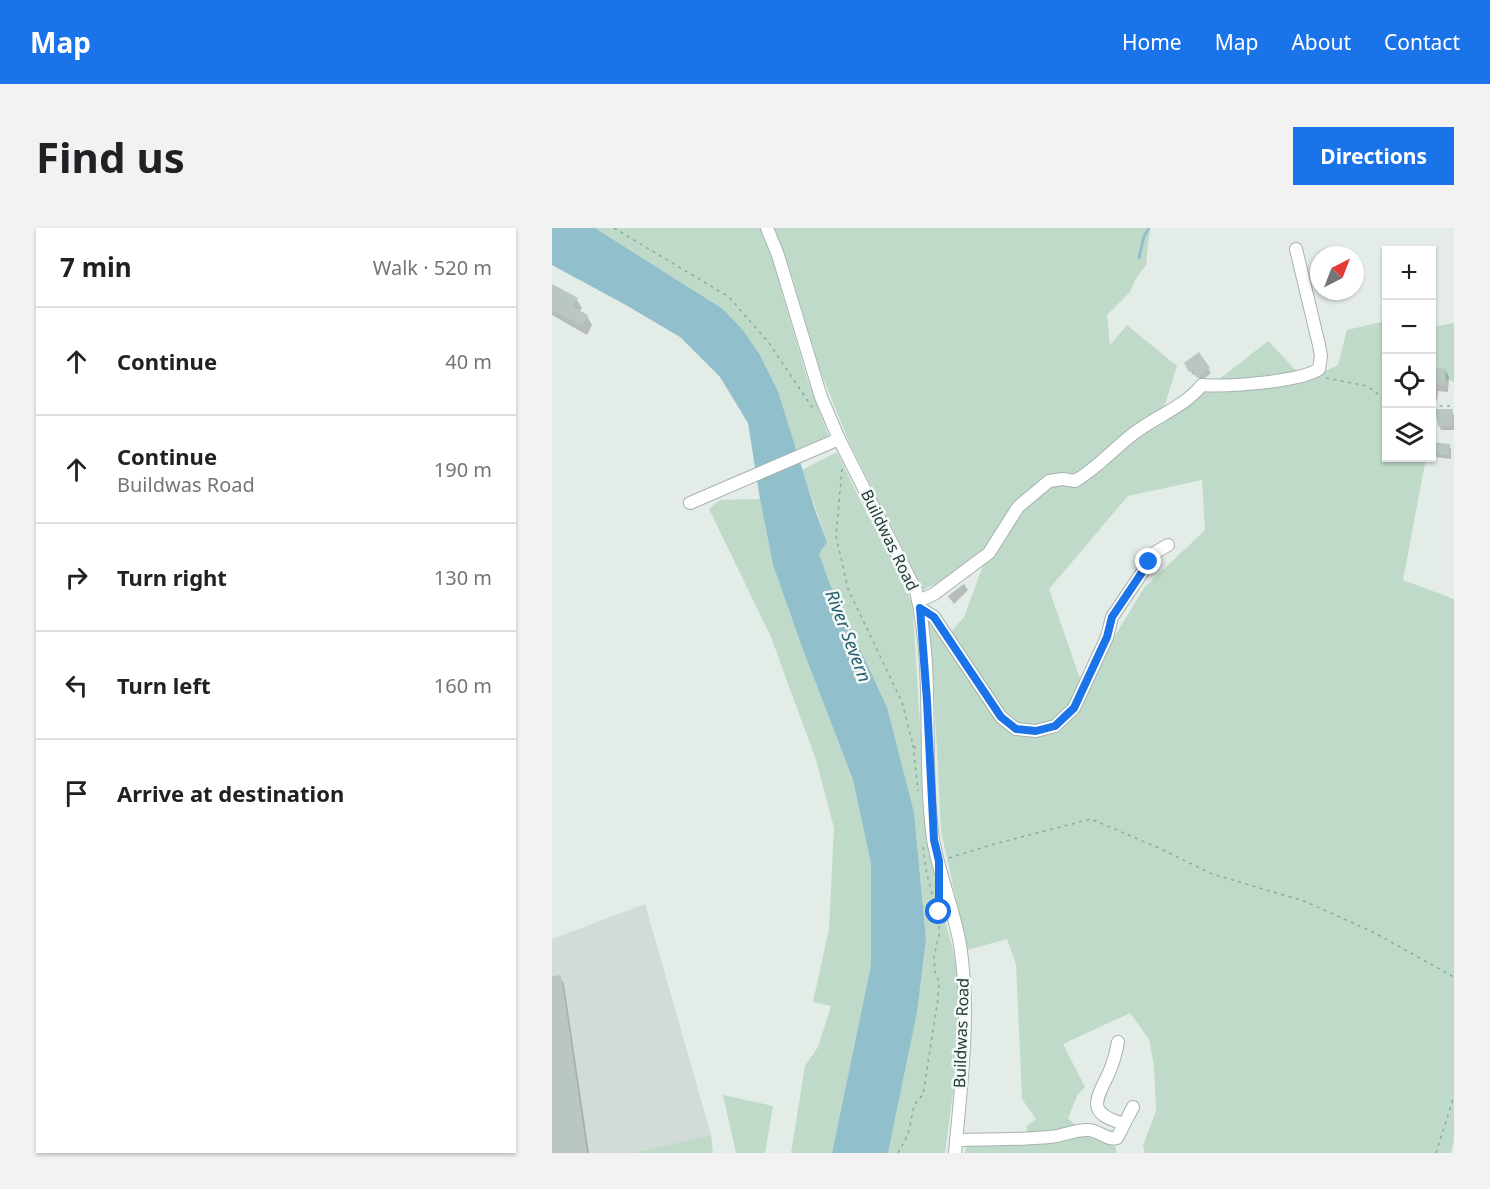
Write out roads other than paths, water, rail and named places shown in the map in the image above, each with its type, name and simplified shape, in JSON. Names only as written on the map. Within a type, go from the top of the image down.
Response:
[{"type":"street","name":"Buildwas Road","points":[[767,228],[778,255],[821,397],[839,439],[916,591],[920,604],[934,840],[960,942],[965,983],[964,1035],[955,1153]]},
{"type":"street","points":[[1168,545],[1156,552],[1112,617],[1107,637],[1074,708],[1055,726],[1036,731],[1016,729],[1001,717],[934,617],[920,604],[989,553],[1018,507],[1048,481],[1063,479],[1075,481],[1085,475],[1106,460],[1135,432],[1192,397],[1202,385],[1222,387],[1290,379],[1313,373],[1319,369],[1321,356],[1319,345],[1296,249]]},
{"type":"street","points":[[690,503],[839,439]]},
{"type":"street","points":[[1118,1042],[1112,1065],[1100,1088],[1096,1102],[1104,1116],[1124,1124]]},
{"type":"street","points":[[956,1140],[1051,1137],[1085,1130],[1094,1130],[1114,1139],[1117,1138],[1133,1107]]},
{"type":"water","name":"River Severn","points":[[552,228],[595,228],[723,309],[743,330],[760,355],[778,391],[827,542],[819,554],[830,584],[887,707],[914,812],[926,939],[917,1013],[888,1153],[832,1153],[871,965],[871,864],[853,780],[773,565],[748,423],[720,377],[680,337],[552,265]]},
{"type":"waterway","points":[[1139,258],[1144,236],[1149,228]]}]
